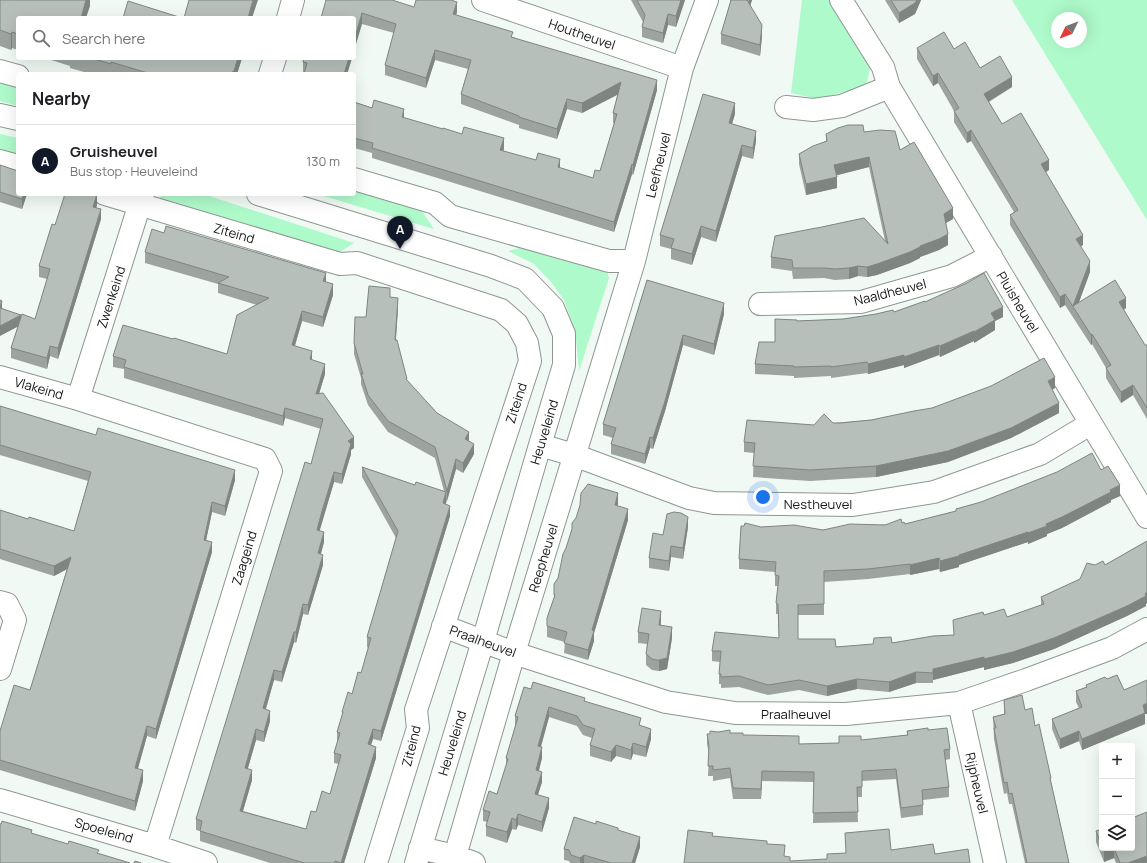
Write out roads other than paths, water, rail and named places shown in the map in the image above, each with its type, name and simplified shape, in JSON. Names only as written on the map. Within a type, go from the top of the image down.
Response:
[{"type":"street","points":[[289,16],[293,0]]},
{"type":"street","name":"Houtheuvel","points":[[483,0],[682,68]]},
{"type":"street","name":"Leefheuvel","points":[[634,261],[682,68],[707,0]]},
{"type":"street","name":"Pluisheuvel","points":[[841,0],[883,68],[889,87],[1147,517]]},
{"type":"street","points":[[271,72],[274,60]]},
{"type":"street","points":[[0,70],[16,75]]},
{"type":"street","points":[[786,107],[813,110],[842,106],[889,87]]},
{"type":"street","points":[[0,115],[16,119]]},
{"type":"street","points":[[0,160],[16,165]]},
{"type":"street","points":[[356,180],[435,203],[450,216],[609,261],[634,261]]},
{"type":"street","name":"Ziteind","points":[[117,196],[142,200],[340,264],[357,263],[501,310],[517,324],[527,343],[530,361],[416,710],[418,728],[376,863]]},
{"type":"street","name":"Heuveleind","points":[[265,196],[484,263],[525,279],[553,308],[564,334],[564,365],[418,856]]},
{"type":"street","name":"Zwenkeind","points":[[78,399],[142,200]]},
{"type":"street","name":"Naaldheuvel","points":[[760,304],[861,302],[952,276],[991,256]]},
{"type":"street","name":"Reepheuvel","points":[[460,861],[514,653],[634,261]]},
{"type":"street","name":"Vlakeind","points":[[0,377],[78,399]]},
{"type":"street","name":"Zaageind","points":[[78,399],[266,459],[271,471],[155,846]]},
{"type":"street","name":"Nestheuvel","points":[[540,445],[574,455],[689,498],[714,503],[852,506],[934,492],[1040,454],[1090,424]]},
{"type":"street","points":[[0,602],[7,604],[15,620],[0,669]]},
{"type":"street","name":"Praalheuvel","points":[[443,626],[514,653],[666,702],[735,713],[846,714],[959,703],[1112,648],[1147,629]]},
{"type":"street","name":"Rijpheuvel","points":[[959,703],[995,863]]},
{"type":"street","name":"Spoeleind","points":[[0,800],[155,846],[206,863]]},
{"type":"street","points":[[418,856],[460,861]]},
{"type":"place","name":"Gruisheuvel","points":[[400,249]]}]
